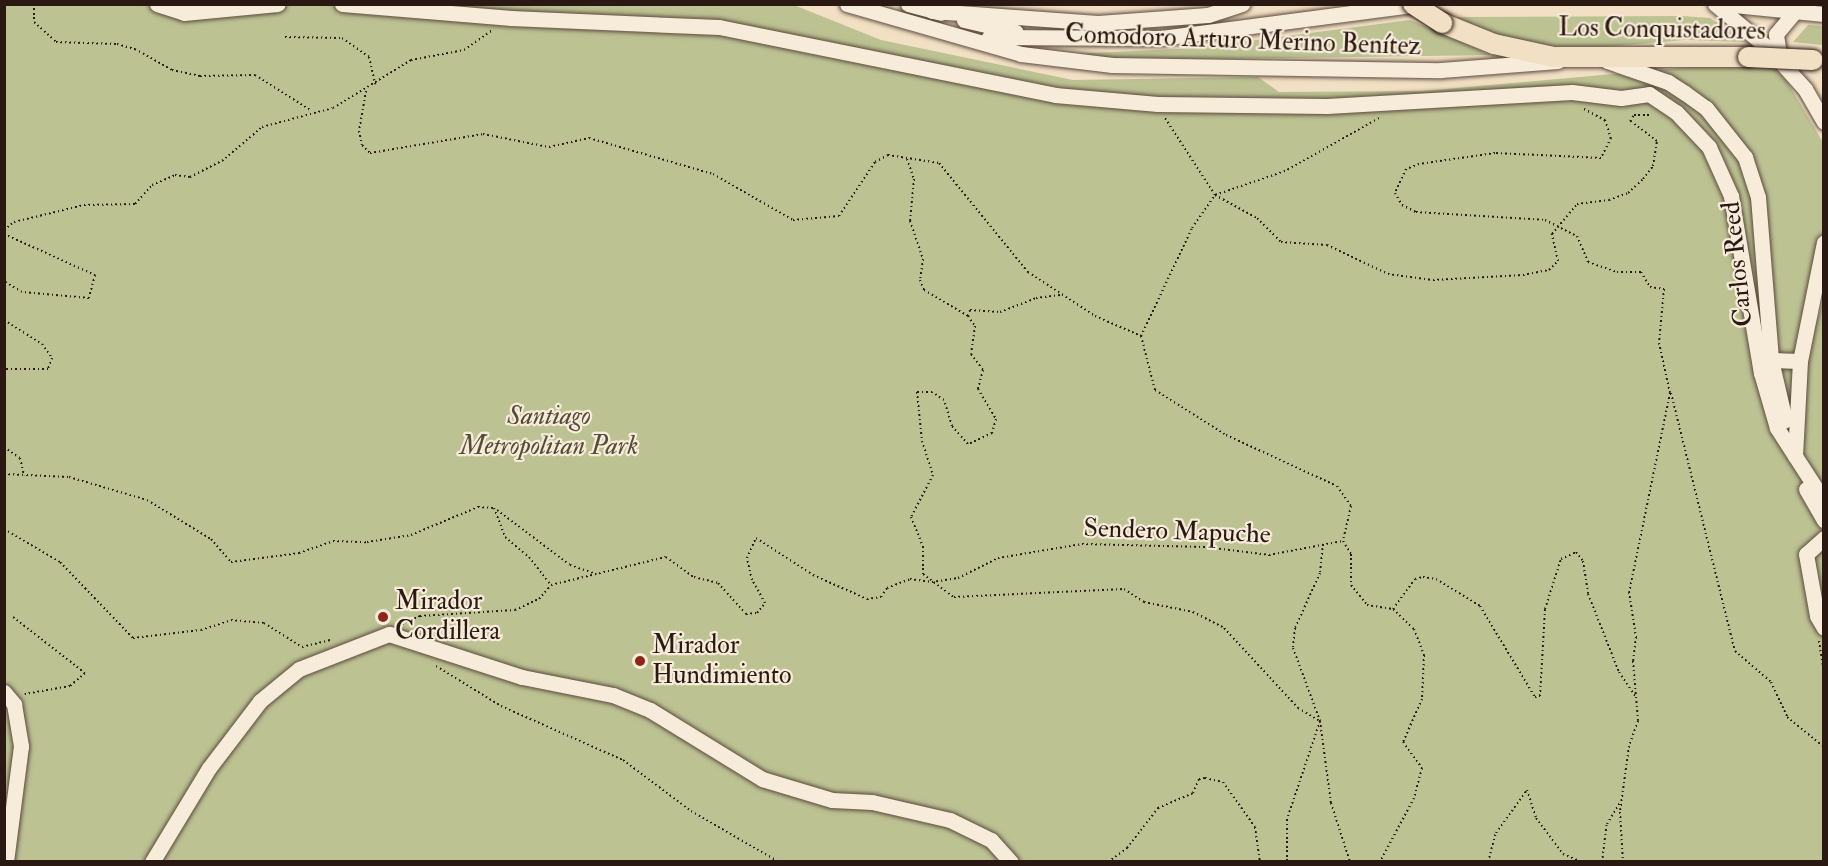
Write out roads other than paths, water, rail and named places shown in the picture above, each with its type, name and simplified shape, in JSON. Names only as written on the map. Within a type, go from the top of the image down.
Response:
[{"type":"main road","name":"Los Conquistadores","points":[[1413,4],[1442,23],[1494,44],[1573,59],[1748,57],[1818,60]]},
{"type":"street","points":[[157,4],[184,13],[278,4]]},
{"type":"street","points":[[342,4],[511,18],[719,27],[1055,95],[1158,104],[1406,103],[1572,92],[1621,98],[1648,94],[1676,112],[1709,147],[1731,196],[1761,373],[1777,428],[1824,501]]},
{"type":"street","name":"Comodoro Arturo Merino Benítez","points":[[847,4],[1021,54],[1112,65],[1441,70],[1573,59]]},
{"type":"street","points":[[901,4],[911,23]]},
{"type":"street","points":[[908,4],[1045,39]]},
{"type":"street","points":[[947,33],[1045,39],[1173,36],[1418,4]]},
{"type":"street","points":[[1715,4],[1742,23],[1781,63],[1805,89],[1824,122]]},
{"type":"street","points":[[1724,4],[1824,15]]},
{"type":"street","points":[[932,11],[1098,23],[1208,15],[1241,5]]},
{"type":"street","points":[[1781,63],[1776,34],[1795,11]]},
{"type":"street","name":"Carlos Reed","points":[[1607,60],[1668,82],[1685,93],[1706,108],[1745,157],[1758,197],[1771,360],[1801,480],[1824,520]]},
{"type":"street","points":[[1805,89],[1824,102]]},
{"type":"street","points":[[1796,456],[1800,362],[1824,242]]},
{"type":"street","name":"Carlos Reed","points":[[1771,360],[1800,362]]},
{"type":"street","points":[[1820,622],[1806,554],[1824,538]]},
{"type":"street","points":[[152,861],[208,768],[260,701],[298,669],[389,634],[522,677],[613,695],[650,710],[738,766],[784,789],[832,800],[872,802],[950,820],[991,840],[1011,861]]},
{"type":"street","points":[[6,861],[21,746],[14,704],[7,695]]},
{"type":"place","name":"Mirador Cordillera","points":[[383,617]]},
{"type":"place","name":"Mirador Hundimiento","points":[[640,661]]},
{"type":"park label","name":"Santiago Metropolitan Park","points":[[549,432]]}]
